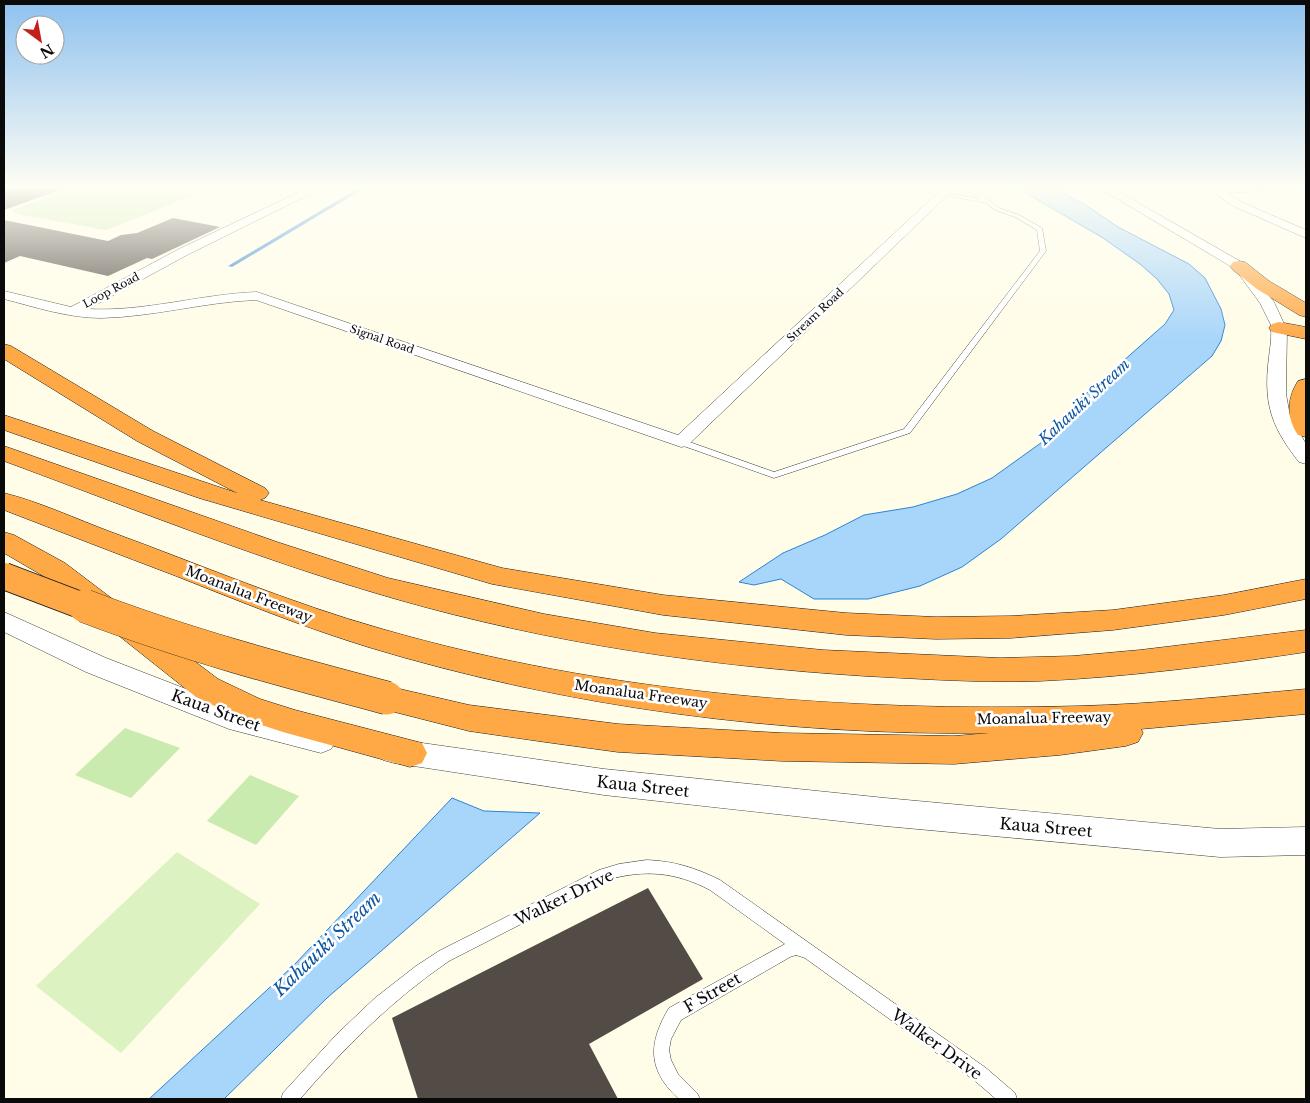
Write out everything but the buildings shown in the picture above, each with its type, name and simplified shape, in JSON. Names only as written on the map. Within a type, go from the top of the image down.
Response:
[{"type":"highway","points":[[1239,266],[1270,290],[1306,312]]},
{"type":"highway","points":[[1280,334],[1306,333]]},
{"type":"highway","points":[[1280,334],[1306,346]]},
{"type":"highway","points":[[4,350],[145,436],[232,482],[339,532]]},
{"type":"highway","points":[[1306,386],[1302,394],[1300,418],[1306,430]]},
{"type":"highway","points":[[4,422],[208,493],[339,532],[502,577],[592,594],[742,614],[846,624],[936,628],[1011,627],[1104,620],[1224,606],[1306,589]]},
{"type":"highway","points":[[4,453],[355,578],[435,600],[524,621],[706,651],[823,662],[928,668],[1038,669],[1147,662],[1306,640]]},
{"type":"highway","name":"Moanalua Freeway","points":[[4,501],[319,620],[406,647],[561,682],[745,708],[844,716],[930,719],[1069,719],[1174,714],[1306,704]]},
{"type":"highway","points":[[4,541],[55,570],[207,688],[249,708],[295,723],[410,753]]},
{"type":"highway","points":[[4,576],[154,632],[248,661],[387,698],[468,718],[618,738],[782,748],[954,750],[1060,741],[1219,721],[1306,704]]},
{"type":"street","name":"Loop Road","points":[[4,295],[74,311],[213,237]]},
{"type":"street","name":"Stream Road","points":[[681,442],[897,237]]},
{"type":"street","points":[[1190,237],[1239,266],[1267,302],[1280,334],[1277,367],[1277,406],[1288,436],[1306,458]]},
{"type":"street","name":"Signal Road","points":[[74,311],[112,313],[232,296],[257,296],[681,442]]},
{"type":"street","name":"Kaua Street","points":[[4,621],[96,665],[239,722],[318,741],[604,782],[895,813],[1220,843],[1306,841]]},
{"type":"lane","points":[[681,442],[774,475],[907,431],[1044,251],[1042,237]]},
{"type":"lane","name":"Walker Drive","points":[[289,1099],[360,1021],[382,1000],[444,956],[604,875],[622,869],[659,866],[679,869],[698,875],[980,1074],[1009,1099]]},
{"type":"lane","name":"F Street","points":[[691,1099],[672,1082],[665,1069],[662,1055],[662,1042],[666,1026],[675,1014],[787,950],[796,948],[811,954]]},
{"type":"green space","points":[[125,728],[180,748],[131,798],[75,775]]},
{"type":"green space","points":[[250,775],[299,796],[256,845],[207,821]]},
{"type":"green space","points":[[177,852],[260,904],[121,1053],[36,986]]},
{"type":"water","name":"Kahauiki Stream","points":[[1138,237],[1189,264],[1205,278],[1221,309],[1225,325],[1221,341],[1212,356],[1001,539],[962,567],[920,586],[868,599],[814,599],[781,579],[754,585],[739,582],[783,553],[825,535],[864,515],[913,507],[957,494],[992,478],[1045,440],[1079,400],[1165,324],[1174,310],[1169,294],[1157,279],[1140,264],[1103,238]]},
{"type":"water","name":"Kahauiki Stream","points":[[452,798],[484,811],[540,813],[327,998],[224,1099],[149,1099],[294,965]]},
{"type":"waterway","points":[[230,266],[278,237]]}]
